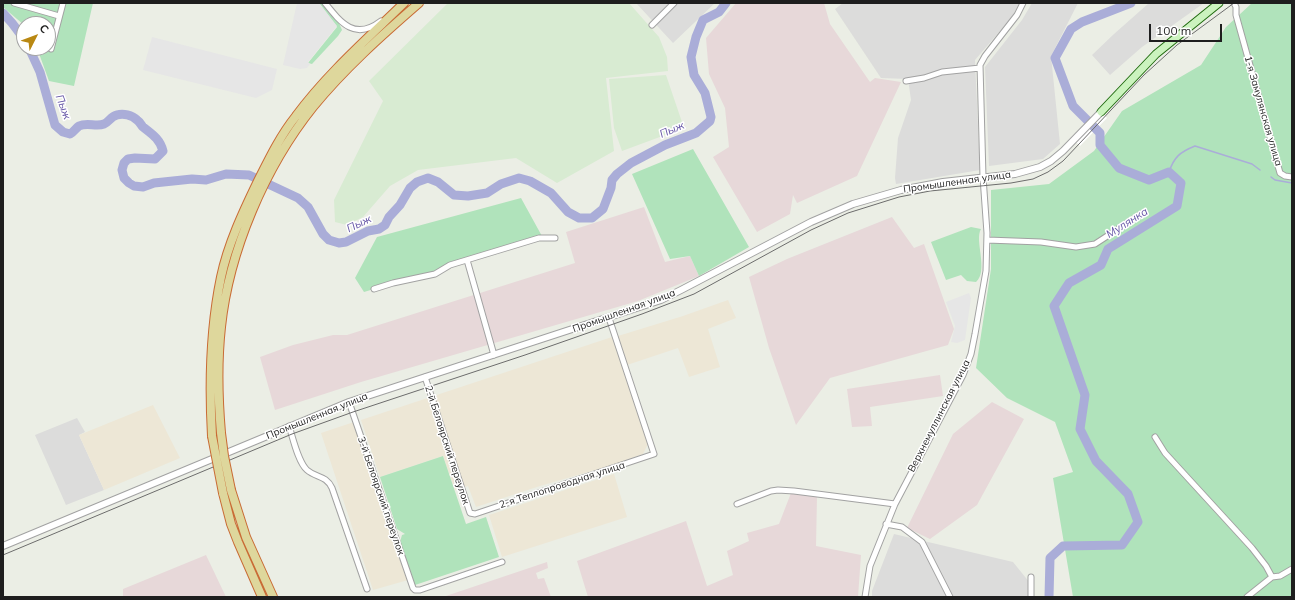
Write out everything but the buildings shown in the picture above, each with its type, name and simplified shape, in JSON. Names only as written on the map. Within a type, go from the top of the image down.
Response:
[{"type":"highway","points":[[273,597],[227,491],[212,436],[210,364],[213,324],[221,276],[240,218],[256,194],[291,122],[312,96],[348,57],[404,3]]},
{"type":"highway","points":[[271,164],[327,91],[354,63],[418,3]]},
{"type":"highway","points":[[256,194],[237,253],[225,300],[221,328],[218,397],[231,524],[262,597]]},
{"type":"main road","name":"Промышленная улица","points":[[1102,112],[1156,54],[1219,3]]},
{"type":"street","points":[[16,3],[59,16]]},
{"type":"street","points":[[56,27],[63,3]]},
{"type":"street","points":[[325,3],[337,18],[346,26],[354,30],[360,30],[375,25],[404,3]]},
{"type":"street","points":[[652,25],[674,3]]},
{"type":"street","name":"Верхнемуллинская улица","points":[[865,597],[870,566],[894,504],[962,375],[971,354],[986,271],[987,240],[983,177],[980,68],[985,56],[1017,15],[1023,3]]},
{"type":"street","name":"1-я Замулянская улица","points":[[1234,3],[1236,7],[1236,15],[1280,173],[1284,176],[1292,177]]},
{"type":"street","points":[[906,81],[924,78],[942,72],[980,68]]},
{"type":"street","name":"Промышленная улица","points":[[3,546],[349,402],[661,300],[811,222],[853,204],[901,190],[943,182],[1015,174],[1040,167],[1064,151],[1102,112]]},
{"type":"street","points":[[987,240],[1041,242],[1076,246],[1095,244],[1141,214]]},
{"type":"street","points":[[374,289],[393,283],[435,274],[450,265],[539,238],[555,238]]},
{"type":"street","points":[[467,260],[494,355]]},
{"type":"street","name":"2-я Теплопроводная улица","points":[[470,513],[475,514],[654,454],[609,318]]},
{"type":"street","name":"2-й Белоярский переулок","points":[[425,377],[470,513]]},
{"type":"street","name":"3-й Белоярский переулок","points":[[349,402],[412,586],[415,590],[420,590],[502,562]]},
{"type":"street","points":[[289,426],[303,465],[310,472],[327,480],[332,488],[367,588]]},
{"type":"street","points":[[1155,436],[1170,459],[1252,548],[1266,566],[1272,577]]},
{"type":"street","points":[[737,504],[771,491],[794,490],[894,504]]},
{"type":"street","points":[[886,524],[902,528],[922,542],[950,597]]},
{"type":"street","points":[[1247,597],[1272,577],[1280,576],[1292,569]]},
{"type":"street","points":[[1031,577],[1031,597]]},
{"type":"shaded area","points":[[297,3],[319,3],[337,26],[308,62],[310,64],[307,68],[300,69],[283,65]]},
{"type":"shaded area","points":[[636,3],[715,3],[673,43]]},
{"type":"shaded area","points":[[736,3],[824,3],[830,24],[870,82],[875,78],[901,82],[857,176],[797,203],[793,195],[790,214],[757,232],[713,157],[729,147],[725,108],[709,74],[706,38]]},
{"type":"shaded area","points":[[843,3],[1019,3],[1012,17],[975,60],[980,170],[896,184],[895,178],[898,138],[911,100],[908,79],[881,78],[835,9]]},
{"type":"shaded area","points":[[1032,3],[1078,3],[1051,56],[1060,144],[1043,159],[989,166],[985,67],[1022,20]]},
{"type":"shaded area","points":[[1149,3],[1204,3],[1142,47],[1110,75],[1092,55]]},
{"type":"shaded area","points":[[152,37],[277,69],[272,90],[256,98],[143,70]]},
{"type":"shaded area","points":[[644,207],[665,262],[690,256],[699,276],[638,301],[361,382],[275,410],[260,357],[293,345],[333,335],[347,335],[575,263],[566,232]]},
{"type":"shaded area","points":[[892,217],[914,248],[924,244],[954,329],[948,345],[830,378],[796,425],[769,348],[749,277],[787,259]]},
{"type":"shaded area","points":[[969,293],[971,298],[965,340],[957,343],[951,342],[955,326],[946,302]]},
{"type":"shaded area","points":[[728,300],[736,318],[708,329],[720,367],[689,377],[678,348],[627,365],[618,336],[683,316]]},
{"type":"shaded area","points":[[612,337],[648,444],[643,454],[476,507],[468,486],[455,490],[443,456],[380,477],[361,420]]},
{"type":"shaded area","points":[[940,375],[943,396],[870,407],[872,426],[852,427],[847,389]]},
{"type":"shaded area","points":[[992,402],[1024,419],[977,505],[930,539],[907,528],[953,434]]},
{"type":"shaded area","points":[[153,405],[180,458],[104,490],[79,435]]},
{"type":"shaded area","points":[[77,418],[85,432],[79,435],[104,490],[66,505],[35,435]]},
{"type":"shaded area","points":[[354,422],[408,580],[373,590],[321,433]]},
{"type":"shaded area","points":[[614,474],[627,517],[502,557],[489,515]]},
{"type":"shaded area","points":[[791,493],[817,497],[816,546],[861,555],[858,597],[588,597],[577,561],[686,521],[707,586],[733,575],[727,551],[749,541],[747,533],[779,524]]},
{"type":"shaded area","points":[[894,534],[1013,562],[1030,583],[1029,597],[872,597],[872,591]]},
{"type":"shaded area","points":[[206,555],[226,597],[123,597],[123,589]]},
{"type":"shaded area","points":[[547,562],[548,568],[536,573],[538,579],[544,578],[551,597],[443,597]]},
{"type":"green space","points":[[3,3],[93,3],[74,86],[49,81],[40,56],[56,56],[56,16],[16,16],[16,18],[3,7]]},
{"type":"green space","points":[[319,3],[322,3],[339,23],[342,30],[312,64],[308,63],[337,27]]},
{"type":"green space","points":[[448,3],[629,3],[659,37],[667,57],[668,71],[606,78],[614,151],[557,183],[516,158],[418,170],[390,186],[363,217],[347,225],[335,222],[334,200],[383,101],[369,81]]},
{"type":"green space","points":[[1252,3],[1292,3],[1292,597],[1073,597],[1053,478],[1073,472],[1055,422],[1007,398],[976,368],[991,269],[991,190],[1049,184],[1094,151],[1122,111],[1201,65],[1226,27]]},
{"type":"green space","points":[[666,75],[684,128],[622,151],[614,128],[609,79]]},
{"type":"green space","points":[[693,149],[749,247],[699,276],[690,256],[670,259],[632,174]]},
{"type":"green space","points":[[521,198],[543,238],[364,292],[355,278],[377,237]]},
{"type":"green space","points":[[971,227],[981,229],[979,234],[981,263],[980,277],[976,282],[967,281],[961,275],[946,280],[931,242]]},
{"type":"green space","points":[[443,456],[466,524],[486,517],[499,557],[415,585],[400,542],[402,535],[405,534],[397,529],[380,477]]},
{"type":"pier","points":[[1099,110],[1107,118],[1080,146],[1072,138]]},
{"type":"waterway","name":"Пыж","points":[[33,56],[40,72],[55,125],[63,132],[70,134],[79,126],[88,124],[101,125],[119,114],[125,114],[135,118],[158,140],[163,151],[155,159],[135,158],[128,159],[124,163],[122,170],[124,178],[129,183],[134,186],[143,187],[154,183],[192,179],[206,180],[226,174],[249,175],[298,198],[308,207],[323,234],[329,240],[339,243],[346,242],[368,231],[379,229],[385,225],[389,217],[400,205],[410,188],[417,182],[428,178],[438,182],[454,195],[468,196],[487,193],[501,184],[519,178],[530,181],[551,193],[568,212],[579,218],[592,218],[603,209],[611,188],[612,180],[617,174],[631,163],[665,145],[696,133],[710,121],[711,117],[705,93],[694,75],[691,57],[696,37],[703,20],[719,12],[726,3]]},
{"type":"waterway","name":"Мулянка","points":[[1049,597],[1050,558],[1063,546],[1122,545],[1138,522],[1128,494],[1096,461],[1080,429],[1085,395],[1054,306],[1069,283],[1101,265],[1108,249],[1177,206],[1181,183],[1169,172],[1149,180],[1119,168],[1100,145],[1100,133],[1073,106],[1055,58],[1071,29],[1082,22],[1131,3]]},
{"type":"waterway","name":"Пыж","points":[[3,13],[16,28]]},
{"type":"waterway","points":[[1169,172],[1175,159],[1185,150],[1195,146],[1252,164],[1260,170]]},
{"type":"waterway","points":[[1271,177],[1275,180],[1292,183]]},
{"type":"tram line","points":[[3,555],[292,434],[353,412],[525,355],[694,294],[811,230],[848,213],[899,197],[930,191],[1011,183],[1033,179],[1048,172],[1063,161],[1144,75],[1177,45],[1234,3]]}]
